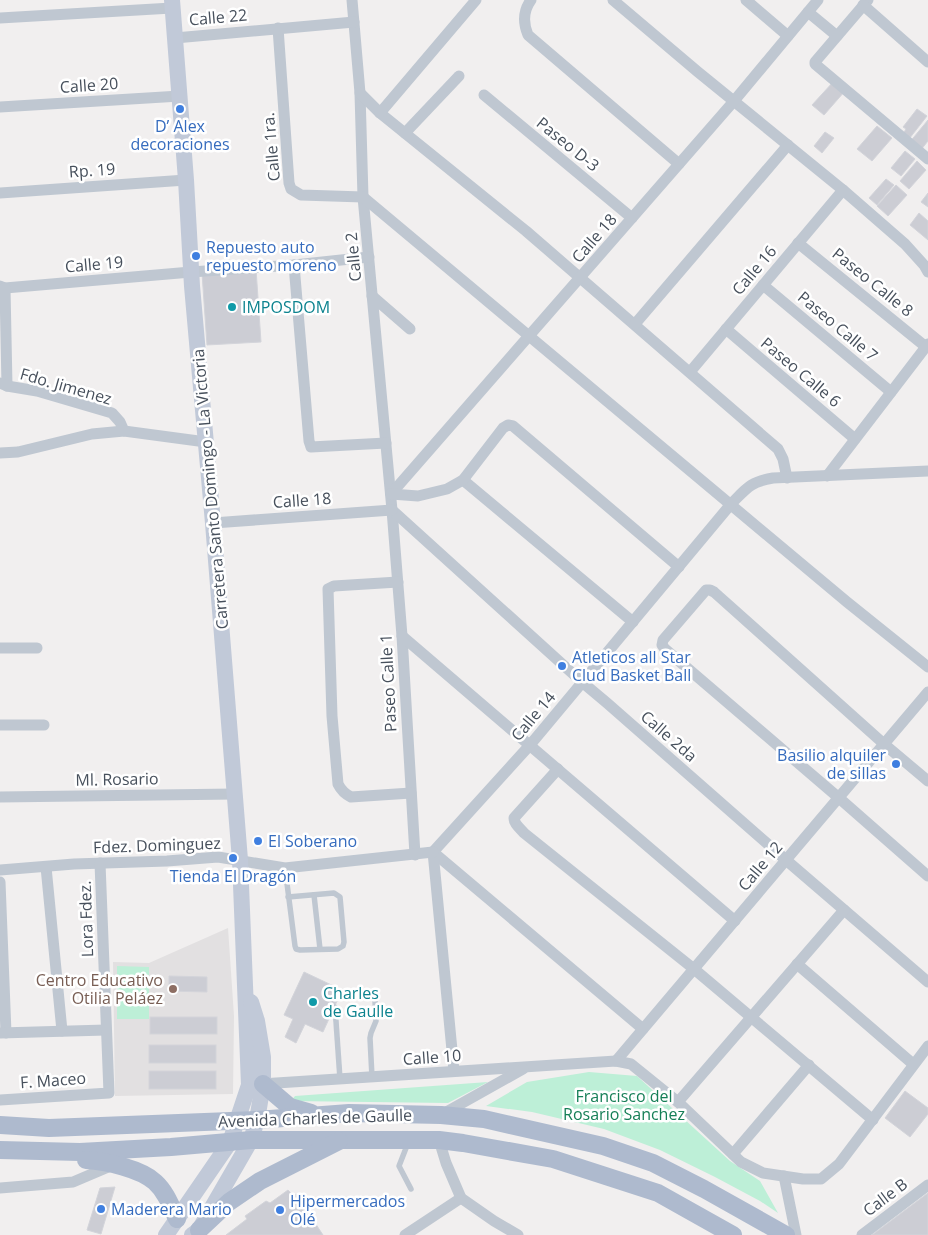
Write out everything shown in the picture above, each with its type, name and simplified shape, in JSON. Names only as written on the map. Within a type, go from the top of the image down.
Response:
[{"type":"main road","name":"Carretera Santo Domingo - La Victoria","points":[[166,1235],[230,1142],[237,1120],[256,1084],[263,1057],[257,1021],[244,978],[240,860],[191,272],[176,38],[172,4]]},
{"type":"main road","name":"Carretera Santo Domingo - La Victoria","points":[[195,1232],[252,1140],[257,1120],[256,1084]]},
{"type":"main road","points":[[256,1084],[290,1107],[318,1116]]},
{"type":"main road","name":"Avenida Charles de Gaulle","points":[[0,1125],[49,1128],[257,1120],[349,1113],[441,1114],[484,1119],[603,1146],[652,1163],[704,1189],[786,1235]]},
{"type":"main road","points":[[195,1232],[229,1202],[260,1181],[342,1139]]},
{"type":"main road","name":"Avenida Charles de Gaulle","points":[[2,1150],[80,1152],[252,1140],[439,1140],[553,1159],[570,1164],[658,1193],[733,1235]]},
{"type":"main road","points":[[2,1150],[13,1155],[100,1161],[139,1173],[154,1181],[163,1191],[177,1219]]},
{"type":"street","name":"Calle 2","points":[[352,0],[360,93],[363,196],[392,510]]},
{"type":"street","points":[[380,113],[476,0]]},
{"type":"street","points":[[531,0],[528,2],[524,13],[528,35],[679,164]]},
{"type":"street","points":[[613,0],[843,190],[905,244],[928,272]]},
{"type":"street","points":[[746,0],[788,36]]},
{"type":"street","name":"Calle 18","points":[[391,494],[734,101],[818,0]]},
{"type":"street","points":[[928,62],[866,2],[815,61],[815,64],[928,159]]},
{"type":"street","name":"Calle 22","points":[[0,18],[172,4]]},
{"type":"street","points":[[808,12],[837,36]]},
{"type":"street","name":"Calle 22","points":[[176,38],[354,22]]},
{"type":"street","name":"Calle 1ra.","points":[[278,28],[289,183],[291,189],[301,195],[363,196]]},
{"type":"street","points":[[405,133],[459,76]]},
{"type":"street","points":[[360,93],[380,113],[526,231],[778,449],[783,459],[787,478],[928,471]]},
{"type":"street","name":"Paseo D-3","points":[[484,95],[632,218]]},
{"type":"street","name":"Calle 20","points":[[0,108],[180,96]]},
{"type":"street","points":[[635,324],[788,145]]},
{"type":"street","name":"Rp. 19","points":[[0,193],[186,180]]},
{"type":"street","name":"Calle 16","points":[[690,372],[843,190]]},
{"type":"street","points":[[363,196],[928,667]]},
{"type":"street","name":"Paseo Calle 8","points":[[798,243],[927,346]]},
{"type":"street","name":"Calle 19","points":[[2,287],[294,265],[369,257]]},
{"type":"street","points":[[294,265],[311,447],[386,443]]},
{"type":"street","name":"Paseo Calle 7","points":[[763,285],[892,392]]},
{"type":"street","points":[[2,287],[4,385]]},
{"type":"street","points":[[372,296],[410,329]]},
{"type":"street","name":"Paseo Calle 6","points":[[726,329],[855,439]]},
{"type":"street","points":[[827,476],[927,346]]},
{"type":"street","name":"Fdo. Jimenez","points":[[4,385],[37,391],[112,413],[120,422],[124,431]]},
{"type":"street","points":[[391,494],[418,496],[447,490],[463,480],[504,428],[508,425],[513,426],[679,567]]},
{"type":"street","points":[[0,453],[18,452],[92,434],[124,431],[206,442]]},
{"type":"street","name":"Calle 14","points":[[434,852],[530,745],[731,504],[751,484],[762,480],[787,478]]},
{"type":"street","points":[[463,480],[633,622]]},
{"type":"street","name":"Calle 18","points":[[213,523],[392,510]]},
{"type":"street","name":"Paseo Calle 1","points":[[392,510],[402,636],[415,855]]},
{"type":"street","name":"Calle 2da","points":[[392,510],[582,682],[928,982]]},
{"type":"street","points":[[398,582],[334,586],[328,589],[332,716],[338,784],[346,795],[351,797],[411,793]]},
{"type":"street","points":[[928,781],[714,592],[706,590],[663,640],[662,645],[665,649],[928,876]]},
{"type":"street","points":[[402,636],[735,921]]},
{"type":"street","points":[[0,647],[37,648]]},
{"type":"street","name":"Calle 12","points":[[616,1061],[928,692]]},
{"type":"street","points":[[0,725],[44,725]]},
{"type":"street","points":[[558,768],[514,818],[514,821],[524,833],[694,969],[873,1120]]},
{"type":"street","name":"Ml. Rosario","points":[[0,797],[235,794]]},
{"type":"street","points":[[434,852],[643,1029]]},
{"type":"street","points":[[434,852],[454,1072]]},
{"type":"street","name":"Fdez. Dominguez","points":[[0,870],[74,864],[167,861],[218,857],[285,868],[434,852]]},
{"type":"street","name":"Lora Fdez.","points":[[100,863],[109,1092]]},
{"type":"street","points":[[46,867],[62,1031]]},
{"type":"street","points":[[0,882],[3,1033],[106,1030]]},
{"type":"street","points":[[678,1102],[844,910]]},
{"type":"street","points":[[797,964],[913,1064]]},
{"type":"street","points":[[616,1061],[631,1064],[678,1102],[741,1162],[763,1173],[804,1179],[821,1179],[839,1164],[928,1046]]},
{"type":"street","name":"Calle 10","points":[[256,1084],[616,1061]]},
{"type":"street","points":[[441,1114],[527,1066]]},
{"type":"street","points":[[733,1154],[809,1066]]},
{"type":"street","name":"F. Maceo","points":[[0,1100],[109,1092]]},
{"type":"street","points":[[439,1140],[446,1163],[461,1198],[518,1235]]},
{"type":"street","points":[[0,1188],[74,1182],[114,1164]]},
{"type":"street","points":[[784,1176],[796,1235]]},
{"type":"street","name":"Calle B","points":[[862,1235],[928,1185]]},
{"type":"street","points":[[406,1235],[461,1198]]},
{"type":"lane","points":[[285,868],[288,897],[296,949],[338,949],[343,946],[340,897],[334,893],[288,897]]},
{"type":"lane","points":[[314,894],[320,949]]},
{"type":"lane","points":[[372,1077],[370,1038],[376,1021],[375,1001]]},
{"type":"lane","points":[[335,1007],[340,1079]]},
{"type":"lane","points":[[410,1140],[399,1166],[411,1189]]},
{"type":"shaded area","name":"Centro Educativo Otilia Peláez","points":[[228,928],[234,1016],[233,1094],[115,1096],[113,962],[149,963]]},
{"type":"green space","points":[[117,966],[149,967],[149,1019],[117,1019]]},
{"type":"green space","name":"Francisco del Rosario Sanchez","points":[[589,1072],[637,1076],[730,1161],[760,1181],[778,1213],[760,1201],[660,1150],[604,1129],[532,1112],[486,1106],[527,1082]]},
{"type":"green space","points":[[488,1082],[448,1103],[291,1101],[295,1096]]},
{"type":"building","points":[[834,81],[845,91],[824,115],[812,105]]},
{"type":"building","points":[[917,109],[927,116],[909,139],[903,134],[906,129],[903,127]]},
{"type":"building","points":[[928,120],[928,141],[920,151],[909,143]]},
{"type":"building","points":[[877,126],[892,138],[872,161],[857,149]]},
{"type":"building","points":[[825,132],[834,138],[822,153],[814,146]]},
{"type":"building","points":[[905,151],[915,159],[901,176],[891,168]]},
{"type":"building","points":[[917,161],[926,170],[909,189],[900,181]]},
{"type":"building","points":[[886,179],[894,185],[877,205],[869,198]]},
{"type":"building","points":[[896,185],[907,195],[888,216],[877,206]]},
{"type":"building","points":[[928,193],[928,207],[921,202]]},
{"type":"building","points":[[919,213],[928,221],[928,240],[910,225]]},
{"type":"building","name":"IMPOSDOM","points":[[256,269],[261,342],[207,345],[202,273]]},
{"type":"building","name":"Charles de Gaulle","points":[[304,972],[342,990],[323,1032],[305,1024],[296,1043],[285,1037],[293,1019],[284,1015]]},
{"type":"building","points":[[169,976],[207,977],[207,992],[169,991]]},
{"type":"building","points":[[150,1017],[217,1017],[217,1034],[150,1034]]},
{"type":"building","points":[[149,1045],[216,1045],[216,1063],[149,1063]]},
{"type":"building","points":[[149,1071],[216,1071],[216,1089],[149,1089]]},
{"type":"building","points":[[905,1091],[928,1108],[928,1114],[910,1137],[885,1118]]},
{"type":"building","name":"Maderera Mario","points":[[115,1187],[101,1234],[87,1230],[100,1188]]},
{"type":"building","name":"Hipermercados Olé","points":[[288,1190],[294,1196],[296,1194],[323,1235],[226,1235],[247,1219],[245,1216],[266,1201],[270,1203]]},
{"type":"building","points":[[928,1193],[928,1235],[872,1235]]},
{"type":"place","name":"D’ Alex decoraciones","points":[[180,109]]},
{"type":"place","name":"Repuesto auto repuesto moreno","points":[[196,256]]},
{"type":"place","name":"IMPOSDOM","points":[[232,307]]},
{"type":"place","name":"Atleticos all Star Clud Basket Ball","points":[[562,666]]},
{"type":"place","name":"Basilio alquiler de sillas","points":[[896,764]]},
{"type":"place","name":"El Soberano","points":[[258,841]]},
{"type":"place","name":"Tienda El Dragón","points":[[233,858]]},
{"type":"place","name":"Centro Educativo Otilia Peláez","points":[[173,989]]},
{"type":"place","name":"Charles de Gaulle","points":[[313,1002]]},
{"type":"place","name":"Maderera Mario","points":[[101,1209]]},
{"type":"place","name":"Hipermercados Olé","points":[[280,1210]]}]
